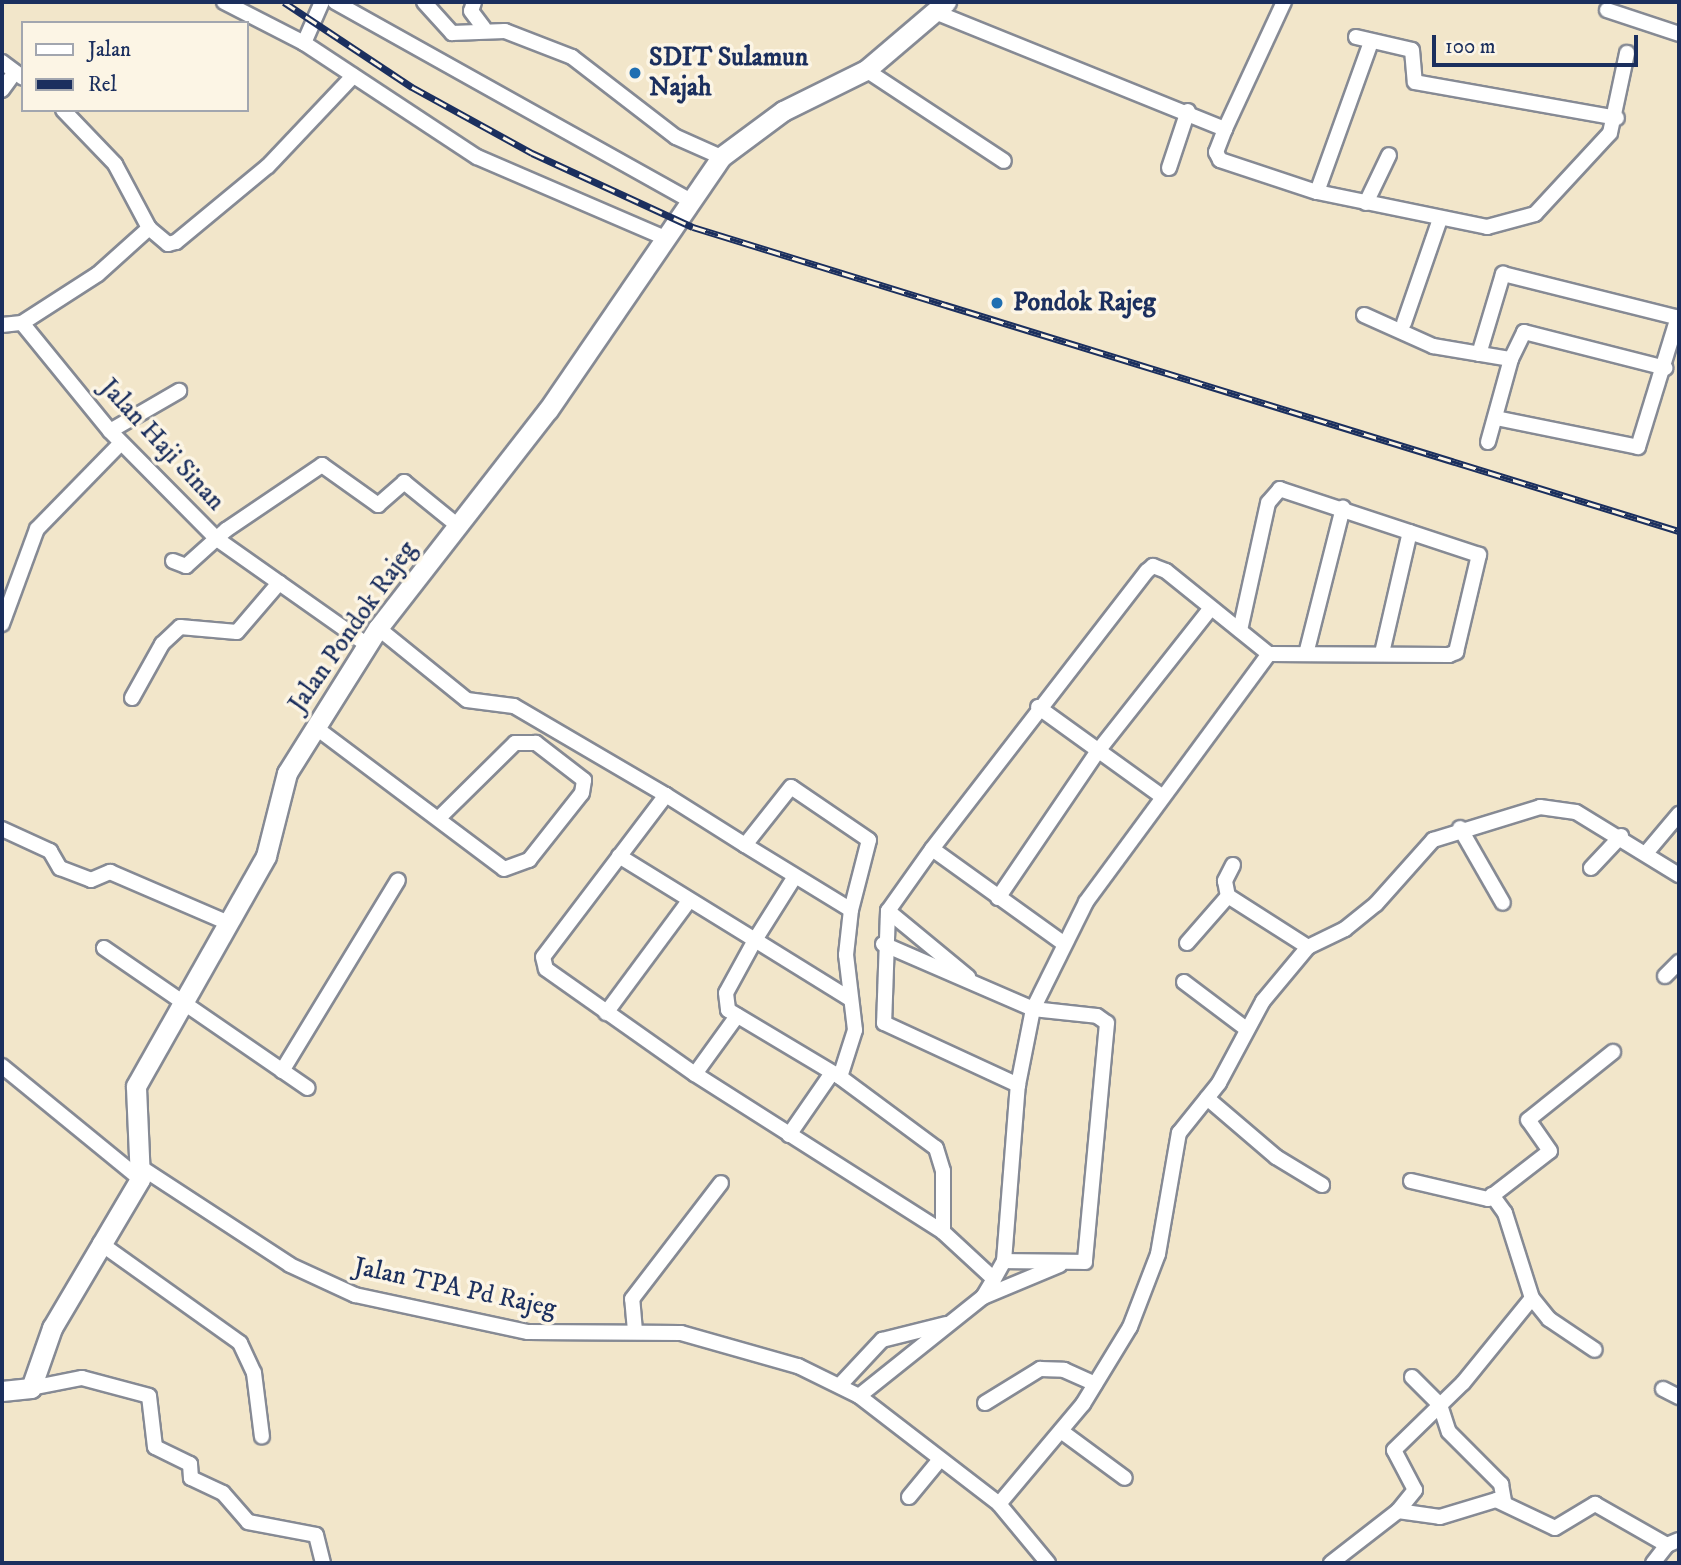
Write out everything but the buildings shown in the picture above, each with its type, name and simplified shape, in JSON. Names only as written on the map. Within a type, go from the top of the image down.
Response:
[{"type":"main road","name":"Jalan Pondok Rajeg","points":[[142,1174],[132,1104],[178,1004],[224,921],[266,856],[287,773],[378,628],[548,410],[688,199],[721,157],[783,111],[866,70],[940,7]]},
{"type":"main road","points":[[2,1391],[31,1388],[52,1328],[142,1174]]},
{"type":"street","points":[[224,2],[304,43],[477,157],[663,237]]},
{"type":"street","points":[[304,43],[322,2]]},
{"type":"street","points":[[335,2],[688,199]]},
{"type":"street","points":[[424,2],[452,33],[484,28],[572,57],[677,137],[721,157]]},
{"type":"street","points":[[474,2],[471,11],[484,28]]},
{"type":"street","points":[[1284,2],[1225,129],[1216,152],[1220,160],[1317,192],[1439,222],[1487,227],[1535,214],[1617,118],[1627,53]]},
{"type":"street","points":[[940,7],[1225,129]]},
{"type":"street","points":[[1606,10],[1679,34]]},
{"type":"street","points":[[1356,37],[1412,50],[1415,82],[1617,118]]},
{"type":"street","points":[[1317,192],[1371,42]]},
{"type":"street","points":[[2,62],[19,75],[2,90]]},
{"type":"street","points":[[866,70],[1004,160]]},
{"type":"street","points":[[66,112],[115,164],[149,228],[168,244],[176,242],[268,166],[353,76]]},
{"type":"street","points":[[1169,168],[1188,111]]},
{"type":"street","points":[[1366,203],[1389,155]]},
{"type":"street","points":[[1404,323],[1439,222]]},
{"type":"street","points":[[2,325],[22,323],[98,274],[149,228]]},
{"type":"street","points":[[1479,354],[1503,274],[1678,317],[1665,368],[1638,447],[1496,418]]},
{"type":"street","points":[[1364,315],[1426,344],[1511,359]]},
{"type":"street","name":"Jalan Haji Sinan","points":[[22,323],[110,431],[217,539],[367,645]]},
{"type":"street","points":[[1488,442],[1511,359],[1524,332],[1665,368]]},
{"type":"street","points":[[110,431],[179,391]]},
{"type":"street","points":[[2,624],[18,565],[37,530],[121,443]]},
{"type":"street","points":[[173,561],[186,566],[217,539],[322,465],[378,505],[404,482],[457,525]]},
{"type":"street","points":[[1018,1085],[888,1028],[883,944],[888,911],[1038,707],[1153,566],[1269,654],[1456,652],[1480,560],[1462,546],[1410,532],[1285,490],[1271,496],[1240,630]]},
{"type":"street","points":[[1306,653],[1343,508]]},
{"type":"street","points":[[1381,653],[1410,532]]},
{"type":"street","points":[[132,698],[162,644],[180,627],[237,632],[279,583]]},
{"type":"street","points":[[998,898],[1098,751],[1211,608]]},
{"type":"street","points":[[378,628],[467,700],[514,706],[666,795],[794,878],[851,910]]},
{"type":"street","points":[[859,1396],[983,1297],[995,1279],[1004,1261],[1018,1085],[1033,1009],[1063,943],[1160,795],[1269,654]]},
{"type":"street","points":[[1038,707],[1160,795]]},
{"type":"street","points":[[316,727],[439,818],[494,864],[513,869],[529,860],[582,793],[584,780],[536,743],[515,743],[439,818]]},
{"type":"street","points":[[745,845],[791,787],[869,840],[851,910],[850,999],[855,1030],[836,1075],[789,1135]]},
{"type":"street","points":[[666,795],[543,957],[546,969],[695,1074],[943,1232],[970,1261],[995,1279]]},
{"type":"street","points":[[999,1504],[1061,1431],[1095,1384],[1149,1290],[1168,1165],[1184,1122],[1207,1098],[1245,1028],[1308,947],[1345,929],[1421,850],[1461,828],[1540,807],[1576,812],[1647,852],[1679,876]]},
{"type":"street","points":[[1647,852],[1679,814]]},
{"type":"street","points":[[1461,828],[1503,903]]},
{"type":"street","points":[[2,829],[50,851],[60,868],[91,880],[110,872],[224,921]]},
{"type":"street","points":[[1591,868],[1621,836]]},
{"type":"street","points":[[932,849],[1063,943]]},
{"type":"street","points":[[619,856],[850,999]]},
{"type":"street","points":[[1233,865],[1225,881],[1228,896],[1308,947]]},
{"type":"street","points":[[794,878],[755,940],[726,993],[725,1004],[737,1016],[836,1075],[936,1148],[943,1171],[943,1232]]},
{"type":"street","points":[[282,1071],[398,880]]},
{"type":"street","points":[[1187,943],[1228,896]]},
{"type":"street","points":[[606,1013],[689,901]]},
{"type":"street","points":[[888,911],[968,977]]},
{"type":"street","points":[[883,944],[968,977],[1033,1009],[1097,1016],[1107,1023],[1088,1254],[1079,1266],[1004,1261]]},
{"type":"street","points":[[104,948],[178,1004],[308,1088]]},
{"type":"street","points":[[1665,976],[1679,962]]},
{"type":"street","points":[[1184,982],[1245,1028]]},
{"type":"street","points":[[695,1074],[737,1016]]},
{"type":"street","points":[[1411,1181],[1479,1199],[1492,1195],[1550,1151],[1528,1119],[1613,1052]]},
{"type":"street","name":"Jalan TPA Pd Rajeg","points":[[2,1066],[142,1174],[290,1265],[355,1295],[528,1332],[635,1331],[719,1339],[840,1385],[859,1396],[938,1462],[999,1504],[1048,1563]]},
{"type":"street","points":[[1207,1098],[1276,1157],[1322,1185]]},
{"type":"street","points":[[635,1331],[632,1299],[721,1183]]},
{"type":"street","points":[[1492,1195],[1505,1213],[1532,1298],[1549,1319],[1595,1350]]},
{"type":"street","points":[[100,1242],[240,1343],[254,1373],[262,1437]]},
{"type":"street","points":[[983,1297],[1062,1265]]},
{"type":"street","points":[[1331,1563],[1398,1511],[1415,1490],[1394,1450],[1440,1405],[1532,1298]]},
{"type":"street","points":[[840,1385],[881,1340],[951,1324]]},
{"type":"street","points":[[985,1403],[1040,1369],[1063,1370],[1095,1384]]},
{"type":"street","points":[[1412,1377],[1440,1405],[1449,1432],[1498,1480],[1504,1501]]},
{"type":"street","points":[[31,1388],[82,1378],[149,1396],[155,1447],[190,1464],[191,1478],[223,1493],[248,1522],[316,1535],[323,1563]]},
{"type":"street","points":[[1663,1389],[1679,1397]]},
{"type":"street","points":[[1061,1431],[1125,1478]]},
{"type":"street","points":[[909,1497],[938,1462]]},
{"type":"street","points":[[1398,1511],[1440,1517],[1504,1501],[1555,1528],[1586,1506],[1604,1506],[1673,1543],[1653,1563]]},
{"type":"railway","points":[[284,2],[412,87],[532,153],[693,227],[1679,531]]},
{"type":"place","name":"SDIT Sulamun Najah","points":[[635,73]]},
{"type":"place","name":"Pondok Rajeg","points":[[997,303]]}]
